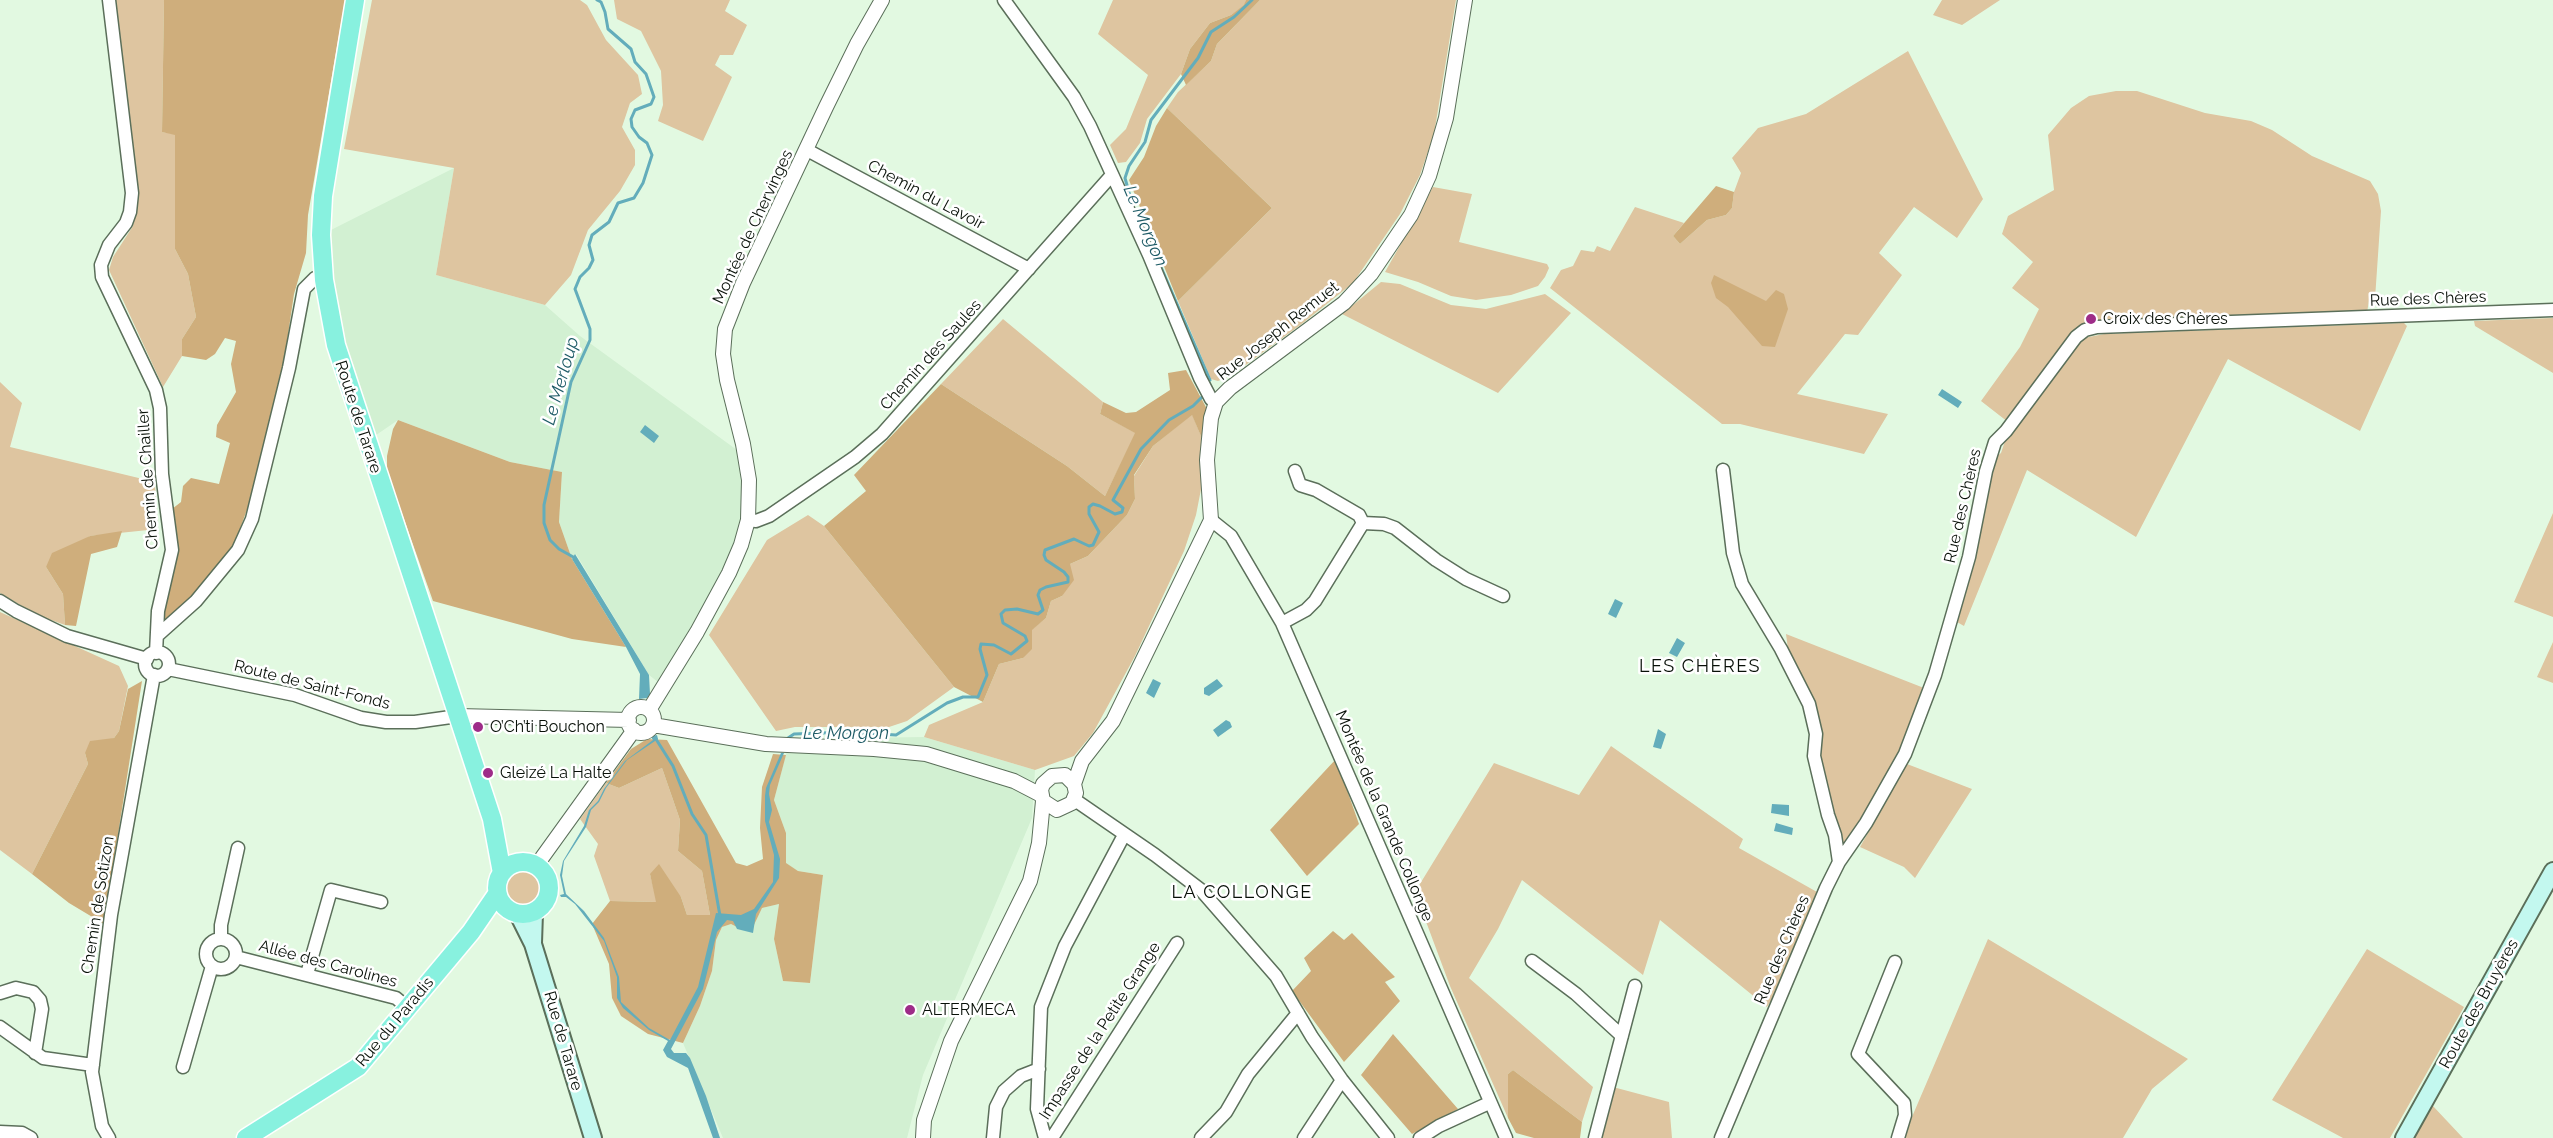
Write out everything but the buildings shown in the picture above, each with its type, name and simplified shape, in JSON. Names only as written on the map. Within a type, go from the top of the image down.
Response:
[{"type":"main road","name":"Route de Tarare","points":[[355,0],[323,196],[321,235],[324,276],[336,345],[419,604],[509,868]]},
{"type":"main road","points":[[526,862],[536,866],[545,873],[549,887],[546,901],[521,913],[504,907],[497,894],[496,886],[509,868],[526,862]]},
{"type":"main road","name":"Route des Bruyères","points":[[2404,1138],[2553,871]]},
{"type":"main road","name":"Rue du Paradis","points":[[246,1138],[358,1067],[471,932],[497,894]]},
{"type":"main road","name":"Rue du Paradis","points":[[471,932],[521,913]]},
{"type":"main road","name":"Rue de Tarare","points":[[521,913],[533,944],[593,1138]]},
{"type":"street","name":"Chemin de Chailler","points":[[110,0],[132,193],[126,223],[109,245],[100,265],[102,277],[156,390],[160,408],[162,474],[172,550],[158,611],[158,635],[151,656]]},
{"type":"street","name":"Montée de Chervinges","points":[[649,710],[687,650],[729,573],[741,545],[748,520],[749,480],[743,444],[727,380],[723,354],[724,336],[739,292],[856,44],[882,0]]},
{"type":"street","points":[[1004,0],[1074,97],[1090,126],[1149,255],[1200,378],[1211,399],[1216,402]]},
{"type":"street","name":"Rue Joseph Remuet","points":[[1074,784],[1082,761],[1113,721],[1211,520],[1207,460],[1211,418],[1216,402],[1230,388],[1344,303],[1371,274],[1411,214],[1429,176],[1446,118],[1465,0]]},
{"type":"street","name":"Chemin du Lavoir","points":[[807,150],[1029,269]]},
{"type":"street","name":"Chemin des Saules","points":[[748,520],[756,521],[769,516],[855,457],[882,434],[1111,176]]},
{"type":"street","points":[[158,635],[196,601],[238,550],[252,519],[289,368],[304,289],[315,278],[324,276]]},
{"type":"street","name":"Rue des Chères","points":[[1721,1138],[1813,918],[1839,862],[1866,823],[1905,754],[1931,685],[1969,556],[1986,471],[1995,442],[2006,431],[2076,337],[2085,330],[2097,327],[2553,310]]},
{"type":"street","points":[[1723,470],[1733,553],[1742,584],[1781,649],[1812,713],[1816,734],[1814,756],[1835,835],[1839,862]]},
{"type":"street","points":[[1295,471],[1300,485],[1316,490],[1359,514],[1363,523]]},
{"type":"street","name":"Montée de la Grande Collonge","points":[[1211,520],[1231,536],[1282,623],[1506,1138]]},
{"type":"street","points":[[1363,523],[1384,524],[1395,528],[1436,560],[1466,579],[1503,596]]},
{"type":"street","points":[[1282,623],[1306,610],[1315,600],[1363,523]]},
{"type":"street","points":[[0,601],[15,611],[67,636],[151,656],[165,655],[168,660],[168,669],[159,676],[147,669],[151,656]]},
{"type":"street","name":"Route de Saint-Fonds","points":[[168,669],[296,695],[361,718],[386,722],[415,722],[458,716],[631,725]]},
{"type":"street","name":"Chemin de Sotizon","points":[[109,1138],[102,1126],[96,1101],[93,1065],[111,915],[154,675]]},
{"type":"street","points":[[536,866],[631,725],[635,709],[643,707],[649,710],[654,718],[653,725],[646,732],[631,725]]},
{"type":"street","points":[[653,725],[766,744],[874,748],[926,754],[1014,781],[1042,798],[1052,808],[1063,809]]},
{"type":"street","points":[[923,1138],[924,1120],[951,1041],[1030,881],[1039,843],[1043,784],[1082,761]]},
{"type":"street","points":[[1014,781],[1056,775],[1068,777],[1074,784],[1075,800],[1054,816],[1039,843]]},
{"type":"street","points":[[1075,800],[1202,890],[1276,976],[1342,1080],[1388,1138]]},
{"type":"street","points":[[1045,1138],[1037,1109],[1041,1008],[1065,946],[1124,835]]},
{"type":"street","points":[[221,938],[221,925],[238,848]]},
{"type":"street","points":[[307,974],[331,890],[381,902]]},
{"type":"street","points":[[221,938],[233,944],[236,957],[227,968],[212,966],[207,959],[207,950],[212,942],[221,938]]},
{"type":"street","name":"Impasse de la Petite Grange","points":[[1052,1138],[1177,943]]},
{"type":"street","name":"Allée des Carolines","points":[[236,957],[396,998],[408,1008]]},
{"type":"street","points":[[1532,961],[1576,994],[1622,1036]]},
{"type":"street","points":[[1895,962],[1858,1054],[1904,1102],[1905,1115],[1898,1138]]},
{"type":"street","points":[[183,1067],[212,966]]},
{"type":"street","points":[[1595,1138],[1635,986]]},
{"type":"street","points":[[0,993],[16,988],[33,992],[40,1000],[42,1009],[35,1053]]},
{"type":"street","points":[[1201,1138],[1226,1112],[1248,1074],[1298,1013]]},
{"type":"street","points":[[0,1027],[43,1058],[93,1065]]},
{"type":"street","points":[[993,1138],[996,1107],[1004,1091],[1021,1076],[1039,1069]]},
{"type":"street","points":[[1304,1138],[1342,1080]]},
{"type":"street","points":[[1420,1138],[1439,1126],[1489,1103]]},
{"type":"street","points":[[0,1132],[22,1133],[31,1138]]},
{"type":"shaded area","points":[[115,0],[164,0],[162,132],[175,134],[175,249],[188,274],[196,317],[182,339],[182,356],[163,387],[109,270],[113,257],[133,226],[137,197]]},
{"type":"shaded area","points":[[164,0],[345,0],[308,215],[306,253],[294,294],[285,355],[249,504],[233,548],[219,567],[173,615],[165,619],[162,616],[172,509],[181,502],[183,486],[191,478],[219,484],[230,443],[216,437],[217,425],[236,392],[231,364],[236,341],[225,338],[215,354],[206,360],[182,356],[182,339],[196,317],[188,274],[175,249],[175,135],[162,132]]},
{"type":"shaded area","points":[[372,0],[580,0],[587,5],[606,40],[638,75],[642,94],[630,103],[622,127],[635,150],[635,165],[620,191],[588,230],[571,275],[545,305],[436,275],[454,168],[344,149]]},
{"type":"shaded area","points":[[614,0],[730,0],[725,11],[747,25],[733,55],[720,55],[715,65],[732,77],[703,141],[658,121],[663,105],[661,71],[641,31],[617,19]]},
{"type":"shaded area","points":[[1113,0],[1246,0],[1245,5],[1231,15],[1210,23],[1190,49],[1181,74],[1147,119],[1140,143],[1126,162],[1118,163],[1110,145],[1126,129],[1148,75],[1098,34]]},
{"type":"shaded area","points":[[1246,0],[1260,0],[1217,44],[1211,61],[1186,85],[1181,74],[1190,49],[1210,23],[1231,15],[1244,5]]},
{"type":"shaded area","points":[[1260,0],[1456,0],[1434,134],[1420,175],[1400,214],[1353,283],[1232,375],[1218,381],[1211,379],[1178,301],[1272,208],[1167,108],[1178,92],[1211,61],[1217,44]]},
{"type":"shaded area","points":[[1942,0],[2000,0],[1962,25],[1933,15]]},
{"type":"shaded area","points":[[1908,51],[1983,199],[1957,238],[1914,207],[1879,253],[1902,275],[1858,335],[1845,334],[1797,394],[1888,414],[1864,454],[1740,424],[1722,424],[1550,288],[1561,270],[1573,266],[1581,250],[1594,252],[1597,246],[1610,251],[1635,207],[1684,223],[1673,236],[1680,244],[1707,220],[1726,215],[1732,208],[1734,192],[1741,173],[1732,158],[1758,128],[1806,114]]},
{"type":"shaded area","points":[[2116,91],[2137,91],[2205,113],[2251,121],[2272,130],[2312,156],[2370,181],[2378,194],[2381,211],[2375,299],[2369,300],[2367,313],[2095,321],[2084,325],[2008,422],[1981,401],[2020,347],[2039,309],[2012,288],[2033,262],[2002,234],[2008,216],[2054,190],[2048,135],[2071,108],[2089,96]]},
{"type":"shaded area","points":[[1167,108],[1272,208],[1178,301],[1129,180],[1144,157],[1156,126]]},
{"type":"shaded area","points":[[454,168],[436,275],[545,305],[580,336],[737,450],[744,482],[744,520],[729,562],[658,682],[649,675],[576,554],[572,559],[559,522],[562,472],[510,462],[398,420],[366,442],[321,235]]},
{"type":"shaded area","points":[[1716,186],[1734,192],[1732,208],[1726,215],[1707,220],[1680,244],[1673,236]]},
{"type":"shaded area","points":[[1433,187],[1472,194],[1459,242],[1547,264],[1549,268],[1538,286],[1511,295],[1476,300],[1451,296],[1418,282],[1385,272]]},
{"type":"shaded area","points":[[1714,275],[1766,301],[1776,290],[1784,294],[1788,309],[1775,347],[1762,346],[1728,307],[1716,298],[1711,283]]},
{"type":"shaded area","points":[[1381,282],[1400,284],[1451,305],[1486,309],[1545,294],[1571,313],[1498,393],[1342,314]]},
{"type":"shaded area","points":[[2553,318],[2553,373],[2475,326],[2474,321]]},
{"type":"shaded area","points":[[1003,319],[1103,402],[1100,414],[1136,433],[1105,496],[1067,466],[941,384]]},
{"type":"shaded area","points":[[2404,323],[2407,326],[2360,431],[2228,359],[2136,537],[2027,470],[1964,626],[1957,622],[1993,459],[2001,453],[2006,438],[2079,339],[2104,334]]},
{"type":"shaded area","points":[[1186,370],[1207,409],[1203,441],[1192,415],[1153,446],[1134,475],[1135,499],[1127,515],[1088,556],[1070,564],[1074,580],[1062,596],[1051,601],[1046,618],[1032,630],[1032,649],[1023,658],[999,664],[983,702],[954,687],[824,526],[866,491],[854,475],[941,384],[1067,466],[1105,496],[1135,433],[1100,414],[1103,402],[1126,413],[1136,412],[1170,390],[1168,373]]},
{"type":"shaded area","points":[[0,382],[22,403],[10,447],[147,480],[154,470],[158,529],[90,536],[46,567],[63,594],[65,625],[37,615],[0,593]]},
{"type":"shaded area","points":[[1192,414],[1203,441],[1203,479],[1196,515],[1184,551],[1135,656],[1093,733],[1074,756],[1035,770],[924,737],[929,725],[983,702],[999,664],[1023,658],[1031,630],[1046,618],[1051,601],[1062,596],[1070,564],[1088,556],[1127,515],[1135,499],[1134,476],[1153,446]]},
{"type":"shaded area","points":[[398,420],[510,462],[562,472],[559,522],[572,559],[626,647],[572,639],[433,601],[387,471],[387,456],[393,429]]},
{"type":"shaded area","points":[[2553,513],[2553,617],[2514,602]]},
{"type":"shaded area","points":[[808,515],[824,526],[954,687],[907,721],[889,727],[795,727],[776,731],[709,635],[767,540]]},
{"type":"shaded area","points":[[122,531],[117,547],[91,554],[76,626],[65,625],[63,594],[46,567],[52,553],[90,536]]},
{"type":"shaded area","points":[[0,612],[119,666],[128,686],[119,731],[114,738],[85,753],[88,764],[32,874],[0,850]]},
{"type":"shaded area","points":[[1786,634],[1924,688],[1901,751],[1845,845],[1841,838],[1821,765],[1820,727],[1788,649]]},
{"type":"shaded area","points":[[2553,642],[2553,683],[2537,677]]},
{"type":"shaded area","points":[[142,681],[104,924],[69,903],[32,874],[88,764],[85,753],[90,741],[114,738],[119,731],[128,689]]},
{"type":"shaded area","points":[[924,737],[1035,770],[1032,818],[923,1075],[907,1138],[723,1138],[683,1043],[700,1006],[712,971],[716,940],[722,927],[731,924],[741,929],[762,908],[779,904],[774,939],[783,981],[810,983],[823,875],[798,871],[786,864],[786,833],[774,800],[790,739]]},
{"type":"shaded area","points":[[647,739],[667,740],[736,863],[747,866],[763,859],[760,828],[762,787],[773,754],[786,755],[774,800],[786,833],[786,863],[798,871],[823,875],[810,983],[783,981],[774,939],[779,904],[762,908],[752,929],[741,929],[731,924],[722,927],[716,940],[712,971],[700,1006],[683,1043],[648,1034],[621,1016],[612,998],[609,964],[592,924],[610,901],[656,902],[650,874],[659,864],[681,897],[687,915],[710,915],[702,871],[678,851],[680,820],[662,768],[619,788],[606,783],[631,749]]},
{"type":"shaded area","points":[[1611,746],[1743,839],[1739,848],[1817,892],[1774,996],[1767,1007],[1660,920],[1643,975],[1522,880],[1498,929],[1469,978],[1593,1087],[1582,1122],[1513,1070],[1508,1074],[1508,1118],[1450,986],[1415,892],[1494,763],[1579,795]]},
{"type":"shaded area","points":[[1336,759],[1359,824],[1307,876],[1270,830]]},
{"type":"shaded area","points":[[1907,764],[1972,789],[1915,878],[1904,867],[1860,847]]},
{"type":"shaded area","points":[[662,768],[680,820],[678,851],[702,871],[710,915],[687,915],[681,897],[650,874],[657,902],[610,901],[594,856],[598,844],[580,819],[606,783],[619,788]]},
{"type":"shaded area","points":[[523,869],[536,875],[542,888],[536,901],[523,907],[510,901],[504,888],[510,875]]},
{"type":"shaded area","points":[[1333,931],[1344,940],[1352,933],[1395,977],[1385,982],[1400,1001],[1344,1062],[1292,991],[1311,971],[1304,958]]},
{"type":"shaded area","points":[[1988,939],[2188,1059],[2152,1089],[2123,1138],[1903,1138]]},
{"type":"shaded area","points":[[2367,949],[2464,1007],[2390,1138],[2343,1138],[2272,1100]]},
{"type":"shaded area","points":[[1393,1034],[1458,1109],[1412,1134],[1361,1075]]},
{"type":"shaded area","points":[[1513,1070],[1582,1122],[1580,1138],[1534,1138],[1516,1133],[1508,1118],[1508,1074]]},
{"type":"shaded area","points":[[1613,1087],[1669,1102],[1672,1138],[1599,1138]]},
{"type":"shaded area","points":[[2432,1105],[2463,1138],[2414,1138]]},
{"type":"water","points":[[1942,389],[1962,402],[1958,408],[1938,395]]},
{"type":"water","points":[[645,425],[659,436],[654,443],[640,432]]},
{"type":"water","points":[[575,554],[649,675],[650,694],[647,698],[639,699],[640,674],[572,559]]},
{"type":"water","points":[[1615,599],[1623,603],[1616,618],[1608,614]]},
{"type":"water","points":[[1677,638],[1685,643],[1677,657],[1669,653]]},
{"type":"water","points":[[1153,679],[1161,683],[1154,698],[1146,693]]},
{"type":"water","points":[[1217,679],[1223,686],[1209,696],[1204,694],[1204,688]]},
{"type":"water","points":[[1226,720],[1232,727],[1218,737],[1213,730]]},
{"type":"water","points":[[1658,729],[1666,734],[1661,749],[1653,747]]},
{"type":"water","points":[[657,735],[658,739],[627,760],[606,788],[599,802],[591,810],[586,827],[564,861],[562,876],[566,894],[584,911],[604,938],[619,977],[621,1002],[649,1028],[670,1040],[698,987],[716,913],[741,915],[754,909],[773,882],[774,855],[765,821],[765,796],[766,788],[781,753],[784,753],[770,785],[769,794],[772,810],[769,822],[780,859],[779,878],[756,914],[753,933],[737,929],[733,921],[727,920],[717,932],[703,989],[671,1049],[674,1053],[686,1053],[690,1058],[720,1138],[713,1138],[688,1068],[667,1057],[663,1050],[668,1041],[649,1030],[623,1008],[617,998],[617,977],[604,941],[575,904],[560,895],[564,894],[560,875],[563,861],[584,826],[589,810],[598,801],[604,789],[625,761],[653,740],[651,737]]},
{"type":"water","points":[[1772,804],[1789,805],[1789,816],[1771,813]]},
{"type":"water","points":[[1776,823],[1793,828],[1792,835],[1774,831]]},
{"type":"waterway","name":"Le Merloup","points":[[575,558],[559,549],[550,540],[544,523],[544,505],[571,382],[590,340],[590,329],[575,289],[580,277],[593,260],[589,245],[592,235],[609,222],[618,203],[634,198],[643,183],[652,155],[647,143],[632,127],[631,119],[635,110],[651,104],[654,97],[646,74],[635,62],[631,49],[608,29],[605,12],[601,2],[597,0]]},
{"type":"waterway","name":"Le Morgon","points":[[1133,207],[1125,178],[1129,166],[1145,142],[1151,120],[1198,58],[1211,32],[1234,17],[1252,0]]},
{"type":"waterway","name":"Le Morgon","points":[[1154,251],[1210,380]]},
{"type":"waterway","name":"Le Morgon","points":[[785,740],[794,734],[849,732],[896,735],[947,703],[963,697],[978,697],[987,675],[980,649],[981,644],[994,645],[1011,654],[1027,641],[1025,636],[1003,623],[1001,614],[1005,610],[1017,609],[1038,614],[1043,610],[1038,595],[1040,590],[1068,582],[1068,577],[1064,572],[1046,560],[1045,550],[1074,539],[1089,546],[1093,545],[1099,532],[1089,514],[1089,507],[1093,504],[1115,514],[1122,512],[1123,508],[1113,500],[1141,449],[1169,420],[1193,406],[1204,395]]},
{"type":"waterway","name":"Le Merloup","points":[[654,736],[673,766],[692,814],[706,835],[720,916]]},
{"type":"place","name":"Croix des Chères","points":[[2091,319]]},
{"type":"place","name":"O’Ch’ti Bouchon","points":[[478,727]]},
{"type":"place","name":"Gleizé La Halte","points":[[488,773]]},
{"type":"place","name":"ALTERMECA","points":[[910,1010]]},
{"type":"district","name":"LES CHÈRES","points":[[1700,667]]},
{"type":"district","name":"LA COLLONGE","points":[[1242,893]]}]
